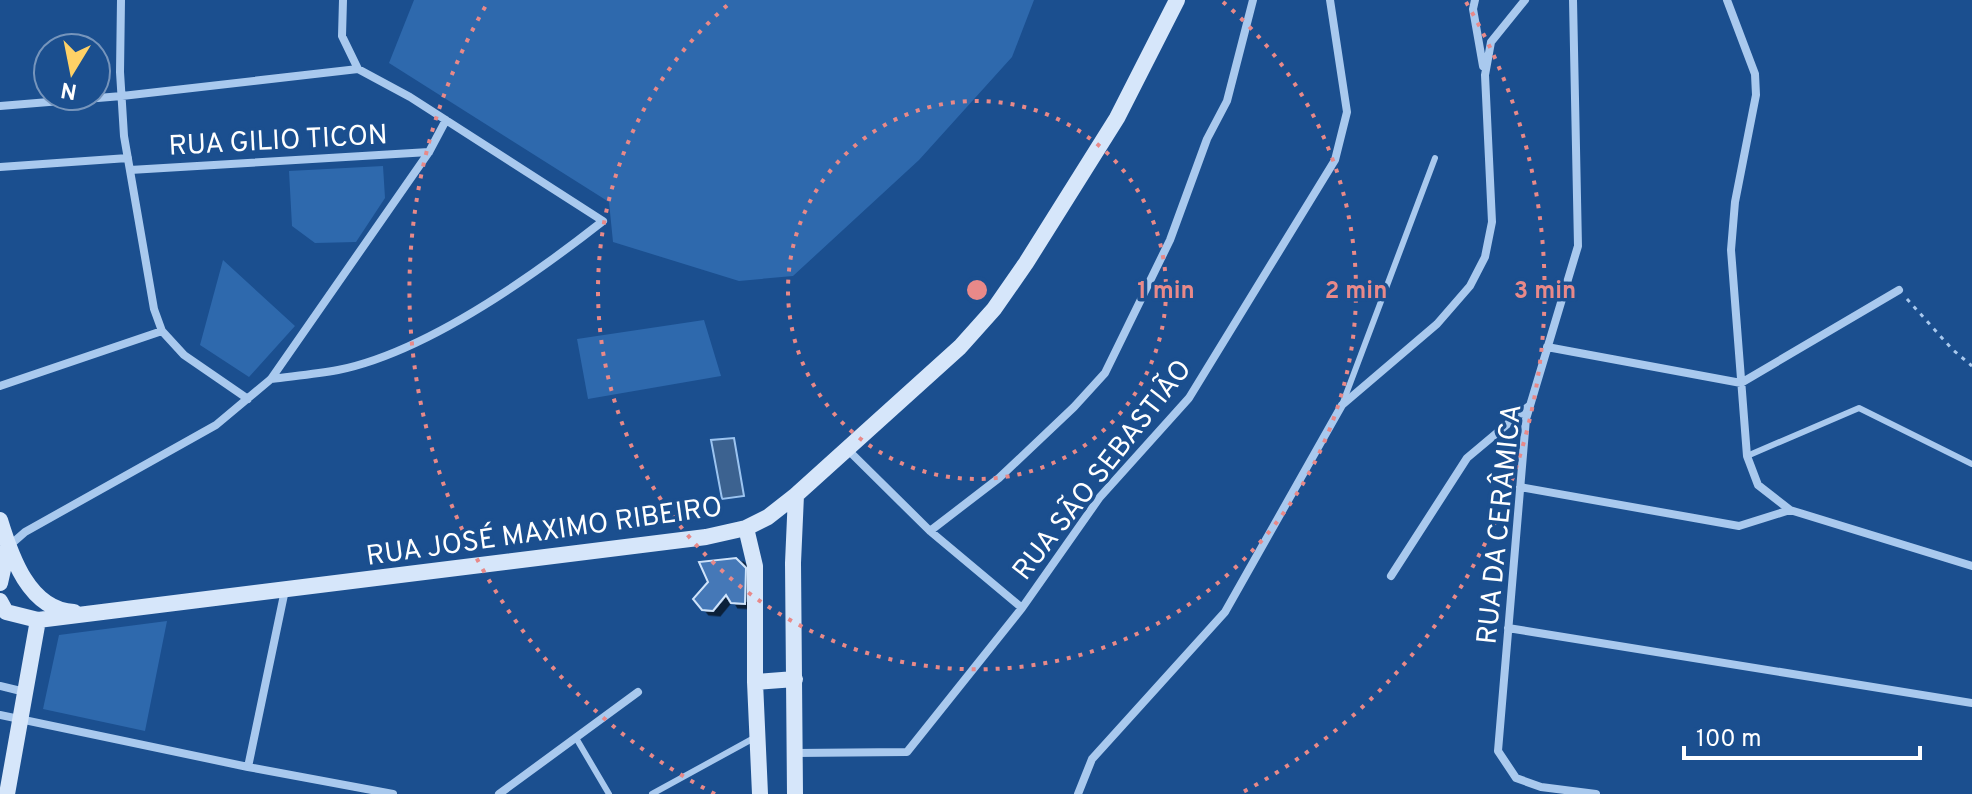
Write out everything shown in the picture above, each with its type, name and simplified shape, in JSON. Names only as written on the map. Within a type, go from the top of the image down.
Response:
[{"type":"street","points":[[121,0],[120,72],[128,158],[154,309],[162,331],[184,355],[248,399]]},
{"type":"street","points":[[271,379],[341,370],[396,351],[467,316],[570,247],[603,221],[446,120],[358,69],[342,36],[343,0]]},
{"type":"street","name":"RUA JOSÉ MAXIMO RIBEIRO","points":[[91,612],[706,537],[746,528],[768,517],[960,347],[994,309],[1117,118],[1177,0]]},
{"type":"street","points":[[930,531],[999,478],[1105,373],[1170,240],[1207,139],[1227,101],[1253,0]]},
{"type":"street","name":"RUA SÃO SEBASTIÃO","points":[[795,753],[907,752],[1022,608],[1100,497],[1189,398],[1335,160],[1347,112],[1330,0]]},
{"type":"street","points":[[1078,794],[1092,759],[1225,612],[1342,405],[1437,324],[1470,286],[1485,257],[1492,222],[1485,75],[1473,9],[1475,0]]},
{"type":"street","points":[[1485,75],[1491,42],[1525,0]]},
{"type":"street","name":"RUA DA CERÂMICA","points":[[1573,0],[1578,246],[1526,419],[1498,751],[1516,778],[1541,787],[1596,794]]},
{"type":"street","points":[[1727,0],[1755,74],[1756,95],[1735,202],[1731,250],[1747,456],[1758,485],[1790,510],[1972,566]]},
{"type":"street","points":[[0,106],[122,96],[358,69]]},
{"type":"street","points":[[0,583],[8,547],[25,532],[216,425],[271,379],[429,152],[446,120]]},
{"type":"street","name":"RUA GILIO TICON","points":[[130,170],[429,152]]},
{"type":"street","points":[[0,167],[128,158]]},
{"type":"street","points":[[1547,347],[1741,383],[1899,290]]},
{"type":"street","points":[[0,386],[162,331]]},
{"type":"street","points":[[1391,576],[1467,458],[1530,406]]},
{"type":"street","points":[[847,449],[930,531],[1022,608]]},
{"type":"street","points":[[1520,487],[1739,526],[1790,510]]},
{"type":"street","points":[[795,794],[793,563],[796,495]]},
{"type":"street","points":[[0,520],[8,547],[29,587],[44,603],[68,611],[91,612]]},
{"type":"street","points":[[746,528],[755,566],[755,682],[760,794]]},
{"type":"street","points":[[248,767],[285,590]]},
{"type":"street","points":[[0,601],[6,612],[38,620],[91,612]]},
{"type":"street","points":[[7,794],[38,620]]},
{"type":"street","points":[[1508,628],[1972,703]]},
{"type":"street","points":[[755,682],[795,679]]},
{"type":"street","points":[[0,686],[25,692]]},
{"type":"street","points":[[499,794],[638,692]]},
{"type":"street","points":[[0,715],[393,794]]},
{"type":"lane","points":[[1342,405],[1435,158]]},
{"type":"lane","points":[[1747,456],[1859,408],[1972,464]]},
{"type":"lane","points":[[652,794],[757,736]]},
{"type":"lane","points":[[576,738],[609,794]]},
{"type":"path","points":[[1899,290],[1952,349],[1972,366]]},
{"type":"shaded area","points":[[414,0],[1034,0],[1012,57],[919,160],[793,276],[739,281],[613,242],[609,202],[389,63]]},
{"type":"shaded area","points":[[383,166],[385,198],[356,242],[315,243],[292,226],[289,171]]},
{"type":"shaded area","points":[[223,260],[295,326],[249,377],[200,345]]},
{"type":"shaded area","points":[[704,320],[721,376],[588,399],[577,339]]},
{"type":"shaded area","points":[[734,438],[744,496],[722,499],[711,440]]},
{"type":"shaded area","points":[[167,621],[145,731],[43,709],[59,635]]},
{"type":"building","points":[[736,558],[746,568],[745,604],[731,603],[726,595],[713,611],[702,610],[693,599],[708,582],[699,562]]}]
